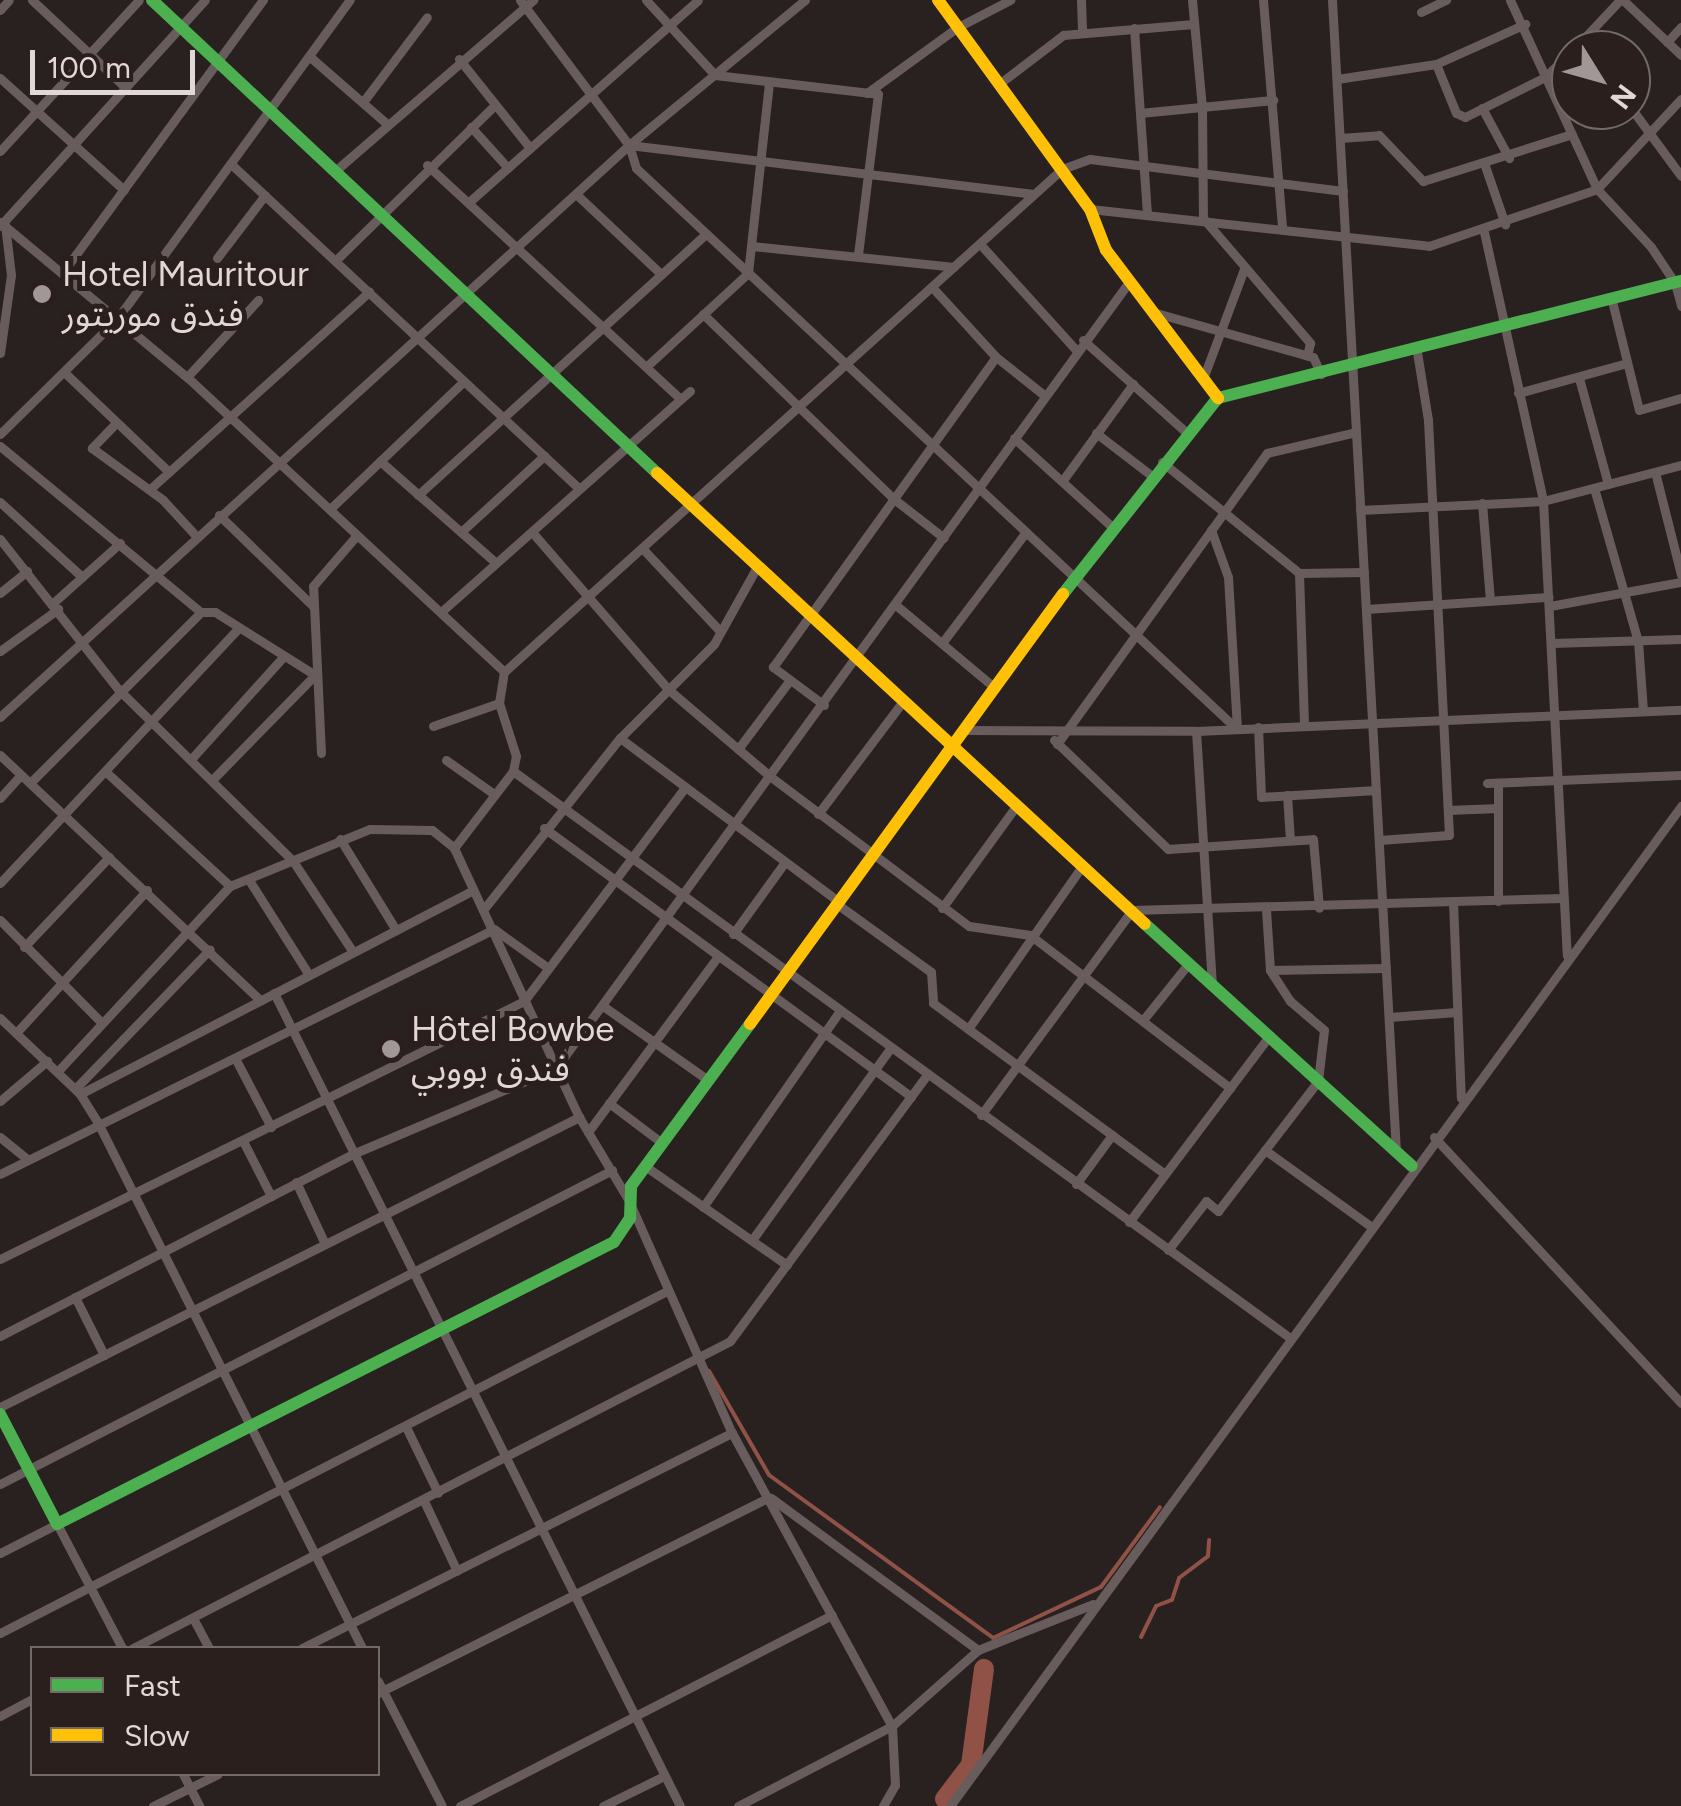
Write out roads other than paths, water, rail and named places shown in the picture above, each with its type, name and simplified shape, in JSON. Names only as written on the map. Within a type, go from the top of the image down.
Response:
[{"type":"street","points":[[0,10],[9,0]]},
{"type":"street","points":[[32,0],[126,88]]},
{"type":"street","points":[[0,151],[139,0]]},
{"type":"street","points":[[152,0],[759,563],[952,748],[1412,1166]]},
{"type":"street","points":[[2,224],[204,0]]},
{"type":"street","points":[[63,272],[262,0]]},
{"type":"street","points":[[0,434],[117,319],[350,0]]},
{"type":"street","points":[[646,0],[716,75],[878,94],[858,254]]},
{"type":"street","points":[[469,202],[698,0]]},
{"type":"street","points":[[0,717],[629,145],[805,0]]},
{"type":"street","points":[[938,0],[1090,208],[1097,236],[1129,282],[1218,398]]},
{"type":"street","points":[[867,93],[958,27],[1010,0]]},
{"type":"street","points":[[1080,0],[1082,32]]},
{"type":"street","points":[[1192,0],[1202,108],[1202,218],[1310,343],[1307,356]]},
{"type":"street","points":[[1263,0],[1282,226]]},
{"type":"street","points":[[1332,0],[1396,1151]]},
{"type":"street","points":[[1421,12],[1446,0]]},
{"type":"street","points":[[1510,0],[1525,24],[1597,189],[1678,282],[1681,306]]},
{"type":"street","points":[[1602,0],[1612,8]]},
{"type":"street","points":[[1593,30],[1621,0],[1681,55]]},
{"type":"street","points":[[336,172],[526,2],[629,145],[636,168],[1238,729]]},
{"type":"street","points":[[362,102],[427,17]]},
{"type":"street","points":[[1000,84],[1063,35],[1194,24]]},
{"type":"street","points":[[1336,79],[1436,64],[1525,24]]},
{"type":"street","points":[[1667,42],[1681,27]]},
{"type":"street","points":[[1134,28],[1147,212]]},
{"type":"street","points":[[309,56],[387,124]]},
{"type":"street","points":[[459,60],[530,148]]},
{"type":"street","points":[[1436,64],[1458,116],[1482,108],[1551,71]]},
{"type":"street","points":[[0,78],[124,190]]},
{"type":"street","points":[[647,366],[748,272],[768,84]]},
{"type":"street","points":[[1090,208],[1345,233],[1429,246],[1484,232],[1597,189],[1681,99]]},
{"type":"street","points":[[1140,113],[1273,100]]},
{"type":"street","points":[[336,260],[428,165],[496,105]]},
{"type":"street","points":[[1482,108],[1509,158]]},
{"type":"street","points":[[471,127],[508,168]]},
{"type":"street","points":[[1648,130],[1681,176]]},
{"type":"street","points":[[1340,138],[1379,135],[1423,182],[1509,158],[1572,134]]},
{"type":"street","points":[[629,145],[761,157],[1032,194]]},
{"type":"street","points":[[454,848],[513,771],[516,756],[498,703],[504,672],[1062,169],[1090,159],[1343,191]]},
{"type":"street","points":[[1484,163],[1505,224]]},
{"type":"street","points":[[231,164],[579,489]]},
{"type":"street","points":[[428,165],[680,399]]},
{"type":"street","points":[[217,258],[265,194]]},
{"type":"street","points":[[576,194],[661,274]]},
{"type":"street","points":[[2,224],[188,377],[504,672]]},
{"type":"street","points":[[0,353],[11,275],[2,224]]},
{"type":"street","points":[[1484,232],[1543,501],[1561,780],[1567,955]]},
{"type":"street","points":[[418,494],[706,234]]},
{"type":"street","points":[[980,244],[1076,350]]},
{"type":"street","points":[[752,246],[858,254],[954,267]]},
{"type":"street","points":[[1204,376],[1244,269]]},
{"type":"street","points":[[0,1336],[355,1153],[556,1068],[860,658],[1076,350],[1129,282]]},
{"type":"street","points":[[0,1553],[614,1242],[626,1230],[629,1201],[645,1166],[1112,528],[1218,398],[1417,352],[1678,282]]},
{"type":"street","points":[[932,287],[996,358],[1044,395]]},
{"type":"street","points":[[150,489],[369,292]]},
{"type":"street","points":[[188,377],[258,300]]},
{"type":"street","points":[[1612,301],[1639,410],[1681,398]]},
{"type":"street","points":[[1156,313],[1307,356],[1318,362],[1322,375]]},
{"type":"street","points":[[703,314],[894,500],[944,538]]},
{"type":"street","points":[[1084,340],[1187,433]]},
{"type":"street","points":[[1379,840],[1449,835],[1432,506],[1417,352]]},
{"type":"street","points":[[824,705],[773,667],[996,358]]},
{"type":"street","points":[[1518,393],[1627,363]]},
{"type":"street","points":[[64,372],[168,472]]},
{"type":"street","points":[[1579,378],[1608,484]]},
{"type":"street","points":[[330,509],[464,381]]},
{"type":"street","points":[[1063,480],[1133,384]]},
{"type":"street","points":[[440,612],[690,391]]},
{"type":"street","points":[[116,422],[92,448],[150,489],[197,537]]},
{"type":"street","points":[[1054,739],[1067,730],[1267,453],[1356,432]]},
{"type":"street","points":[[1096,434],[1152,476]]},
{"type":"street","points":[[1014,438],[1112,528]]},
{"type":"street","points":[[0,446],[202,612]]},
{"type":"street","points":[[461,532],[544,456]]},
{"type":"street","points":[[380,461],[496,563]]},
{"type":"street","points":[[1162,462],[1299,573],[1364,572]]},
{"type":"street","points":[[1360,510],[1543,501],[1681,466]]},
{"type":"street","points":[[1366,609],[1623,596],[1681,578],[1656,472]]},
{"type":"street","points":[[1594,488],[1638,642],[1643,710]]},
{"type":"street","points":[[0,502],[82,577]]},
{"type":"street","points":[[1482,503],[1490,600]]},
{"type":"street","points":[[219,516],[314,607]]},
{"type":"street","points":[[1211,530],[1228,577],[1238,729]]},
{"type":"street","points":[[532,532],[669,690],[770,777],[968,926],[1030,935],[1230,1088]]},
{"type":"street","points":[[942,643],[1026,532]]},
{"type":"street","points":[[320,753],[314,586],[357,535]]},
{"type":"street","points":[[0,539],[118,689],[193,756],[293,862],[353,952]]},
{"type":"street","points":[[0,652],[120,543]]},
{"type":"street","points":[[642,548],[720,631]]},
{"type":"street","points":[[483,910],[561,806],[720,631],[759,563]]},
{"type":"street","points":[[0,593],[27,572]]},
{"type":"street","points":[[1299,573],[1304,725]]},
{"type":"street","points":[[897,606],[995,688]]},
{"type":"street","points":[[30,783],[118,689],[202,612],[210,609],[315,675]]},
{"type":"street","points":[[0,883],[239,628]]},
{"type":"street","points":[[1552,644],[1681,639]]},
{"type":"street","points":[[193,756],[284,656]]},
{"type":"street","points":[[214,778],[315,675]]},
{"type":"street","points":[[738,749],[790,680]]},
{"type":"street","points":[[818,814],[904,700]]},
{"type":"street","points":[[434,726],[498,703]]},
{"type":"street","points":[[1067,730],[1196,731],[1681,710]]},
{"type":"street","points":[[1258,727],[1261,797],[1376,790]]},
{"type":"street","points":[[964,730],[1054,739],[1168,849],[1313,839],[1319,908]]},
{"type":"street","points":[[1196,731],[1212,983]]},
{"type":"street","points":[[620,738],[930,972],[933,1002],[1164,1172]]},
{"type":"street","points":[[0,755],[190,928],[260,1000]]},
{"type":"street","points":[[446,760],[494,794]]},
{"type":"street","points":[[105,771],[230,886]]},
{"type":"street","points":[[513,771],[1288,1337]]},
{"type":"street","points":[[0,798],[21,775]]},
{"type":"street","points":[[1498,900],[1498,808],[1492,783],[1681,775]]},
{"type":"street","points":[[0,1259],[524,1001],[685,787]]},
{"type":"street","points":[[1288,795],[1290,840]]},
{"type":"street","points":[[942,908],[1016,806]]},
{"type":"street","points":[[950,1806],[1461,1098],[1681,806]]},
{"type":"street","points":[[1448,810],[1498,808]]},
{"type":"street","points":[[544,828],[716,960],[911,1097]]},
{"type":"street","points":[[58,1071],[230,886],[370,829],[432,830],[454,848],[579,1116],[629,1201],[732,1433],[892,1726],[895,1785],[883,1806]]},
{"type":"street","points":[[340,839],[396,930]]},
{"type":"street","points":[[24,947],[109,857]]},
{"type":"street","points":[[733,934],[785,862]]},
{"type":"street","points":[[968,1029],[1030,935],[1082,866]]},
{"type":"street","points":[[248,880],[309,975]]},
{"type":"street","points":[[16,1033],[147,890]]},
{"type":"street","points":[[78,1092],[472,891]]},
{"type":"street","points":[[1132,910],[1205,912],[1563,898]]},
{"type":"street","points":[[1454,902],[1461,1098]]},
{"type":"street","points":[[981,1115],[1132,910]]},
{"type":"street","points":[[1168,1250],[1206,1202],[1218,1211],[1318,1081],[1324,1030],[1290,1000],[1270,970],[1266,910]]},
{"type":"street","points":[[0,920],[102,1023]]},
{"type":"street","points":[[494,929],[548,968]]},
{"type":"street","points":[[0,1174],[494,929]]},
{"type":"street","points":[[78,1092],[210,949]]},
{"type":"street","points":[[588,1132],[716,960]]},
{"type":"street","points":[[1144,1020],[1189,963]]},
{"type":"street","points":[[1270,970],[1386,968]]},
{"type":"street","points":[[274,993],[417,1270],[680,1806]]},
{"type":"street","points":[[603,1006],[708,1080]]},
{"type":"street","points":[[703,1206],[839,1012]]},
{"type":"street","points":[[1389,1017],[1456,1012]]},
{"type":"street","points":[[0,1018],[78,1092],[99,1125],[361,1646]]},
{"type":"street","points":[[1129,1222],[1269,1036]]},
{"type":"street","points":[[752,1240],[890,1049]]},
{"type":"street","points":[[235,1058],[271,1127]]},
{"type":"street","points":[[0,1101],[47,1061]]},
{"type":"street","points":[[137,1646],[730,1342],[926,1076]]},
{"type":"street","points":[[610,1103],[662,1143]]},
{"type":"street","points":[[121,1646],[0,1410],[579,1116]]},
{"type":"street","points":[[1076,1184],[1112,1135]]},
{"type":"street","points":[[1434,1137],[1681,1403]]},
{"type":"street","points":[[0,1138],[28,1160]]},
{"type":"street","points":[[243,1141],[271,1196]]},
{"type":"street","points":[[1265,1150],[1369,1226]]},
{"type":"street","points":[[645,1166],[787,1265]]},
{"type":"street","points":[[0,1484],[612,1170]]},
{"type":"street","points":[[296,1182],[325,1244]]},
{"type":"street","points":[[0,1633],[667,1292]]},
{"type":"street","points":[[75,1297],[104,1355]]},
{"type":"street","points":[[406,1427],[438,1493]]},
{"type":"street","points":[[306,1646],[732,1433]]},
{"type":"street","points":[[769,1496],[978,1650]]},
{"type":"street","points":[[380,1688],[769,1496]]},
{"type":"street","points":[[424,1500],[457,1571]]},
{"type":"street","points":[[738,1806],[892,1726],[978,1650],[1096,1603]]},
{"type":"street","points":[[460,1806],[832,1614]]},
{"type":"street","points":[[193,1618],[209,1646]]},
{"type":"street","points":[[380,1690],[442,1806]]},
{"type":"street","points":[[0,1716],[30,1700]]},
{"type":"street","points":[[184,1776],[199,1806]]},
{"type":"street","points":[[154,1806],[214,1776]]},
{"type":"street","points":[[603,1806],[664,1776]]},
{"type":"waterway","points":[[709,1371],[769,1475],[993,1638],[1101,1587],[1160,1507]]},
{"type":"waterway","points":[[1141,1637],[1156,1606],[1172,1600],[1179,1578],[1208,1556],[1209,1540]]},
{"type":"waterway","points":[[945,1799],[971,1765],[984,1669]]},
{"type":"waterway","points":[[940,1806],[945,1799]]},
{"type":"place","name":"Hotel Mauritour فندق موريتور","points":[[42,294]]},
{"type":"place","name":"Hôtel Bowbe فندق بووبي","points":[[391,1049]]}]
